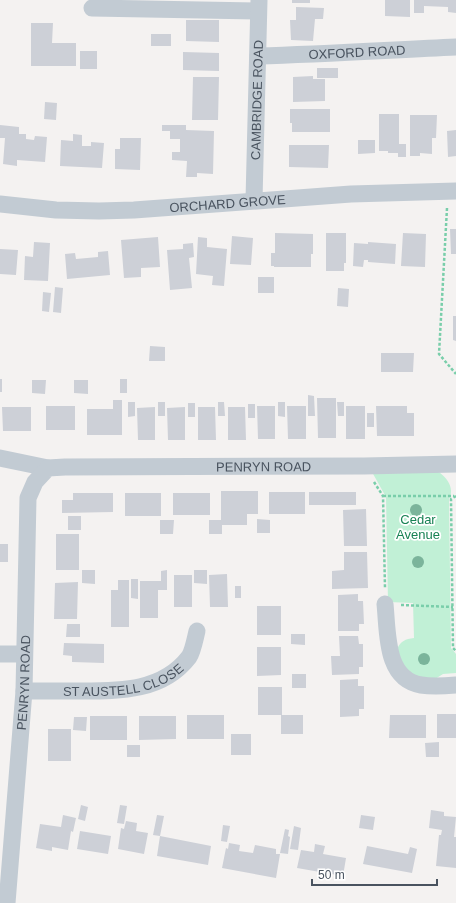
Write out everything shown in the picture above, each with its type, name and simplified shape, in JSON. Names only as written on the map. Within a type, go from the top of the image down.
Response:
[{"type":"street","points":[[92,8],[258,5]]},
{"type":"street","name":"CAMBRIDGE ROAD","points":[[254,200],[258,5]]},
{"type":"street","name":"OXFORD ROAD","points":[[258,56],[456,48]]},
{"type":"street","name":"ORCHARD GROVE","points":[[0,204],[56,210],[134,210],[351,194],[452,191]]},
{"type":"street","name":"PENRYN ROAD","points":[[0,458],[48,468],[456,464]]},
{"type":"street","name":"PENRYN ROAD","points":[[7,903],[24,691],[28,498],[35,482],[48,468]]},
{"type":"street","points":[[385,604],[390,651],[396,669],[407,679],[420,685],[456,685]]},
{"type":"street","name":"ST AUSTELL CLOSE","points":[[24,691],[120,691],[140,688],[155,683],[174,672],[190,656],[197,631]]},
{"type":"street","points":[[0,654],[24,654]]},
{"type":"path","points":[[452,191],[439,354],[456,374]]},
{"type":"path","points":[[364,466],[383,496],[385,604],[453,607]]},
{"type":"path","points":[[383,496],[456,496]]},
{"type":"path","points":[[456,496],[451,499],[453,648],[456,651]]},
{"type":"green space","name":"Cedar Avenue","points":[[437,471],[447,480],[451,491],[449,499],[451,648],[456,654],[456,673],[443,674],[435,679],[420,678],[411,673],[403,665],[397,649],[404,641],[414,638],[413,603],[388,602],[386,497],[372,472]]},
{"type":"building","points":[[292,0],[310,0],[310,3],[292,3]]},
{"type":"building","points":[[385,0],[410,0],[410,17],[385,16]]},
{"type":"building","points":[[414,0],[456,0],[456,13],[448,12],[448,7],[424,6],[424,13],[414,13]]},
{"type":"building","points":[[296,7],[324,8],[323,19],[315,19],[313,41],[291,40],[290,20],[296,20]]},
{"type":"building","points":[[186,20],[219,20],[219,42],[186,41]]},
{"type":"building","points":[[31,23],[53,23],[52,43],[76,43],[76,66],[31,66]]},
{"type":"building","points":[[151,34],[171,34],[171,46],[151,46]]},
{"type":"building","points":[[80,51],[97,51],[97,69],[80,69]]},
{"type":"building","points":[[183,52],[219,53],[219,71],[183,70]]},
{"type":"building","points":[[317,68],[338,68],[338,78],[317,78]]},
{"type":"building","points":[[313,76],[313,79],[325,79],[325,101],[293,102],[293,77]]},
{"type":"building","points":[[193,77],[219,77],[218,120],[192,120]]},
{"type":"building","points":[[45,102],[57,103],[56,120],[44,119]]},
{"type":"building","points":[[290,109],[330,109],[330,132],[292,132],[292,123],[290,123]]},
{"type":"building","points":[[379,114],[399,114],[399,144],[406,144],[406,157],[398,157],[398,153],[379,151]]},
{"type":"building","points":[[410,115],[437,115],[436,138],[432,138],[432,154],[420,153],[420,156],[410,156]]},
{"type":"building","points":[[0,125],[19,127],[19,134],[26,134],[26,139],[34,140],[35,136],[47,137],[45,162],[17,160],[17,166],[3,164],[5,138],[0,138]]},
{"type":"building","points":[[162,125],[186,125],[186,130],[214,131],[213,174],[197,173],[197,177],[186,177],[187,161],[172,160],[172,152],[180,152],[180,139],[170,139],[170,131],[162,131]]},
{"type":"building","points":[[456,130],[456,156],[448,157],[447,131]]},
{"type":"building","points":[[73,134],[82,135],[82,146],[91,146],[91,142],[104,143],[102,168],[60,166],[61,140],[73,141]]},
{"type":"building","points":[[120,138],[141,138],[140,170],[115,169],[115,149],[120,149]]},
{"type":"building","points":[[358,140],[375,140],[375,153],[358,154]]},
{"type":"building","points":[[289,145],[329,145],[328,168],[289,167]]},
{"type":"building","points":[[450,229],[456,229],[456,254],[451,254]]},
{"type":"building","points":[[275,233],[313,234],[313,254],[311,254],[311,267],[271,266],[271,253],[275,253]]},
{"type":"building","points":[[326,233],[346,233],[346,263],[344,263],[344,271],[326,271]]},
{"type":"building","points":[[403,233],[426,234],[425,267],[401,266]]},
{"type":"building","points":[[232,236],[253,238],[251,265],[230,264]]},
{"type":"building","points":[[158,237],[160,267],[141,268],[141,277],[124,278],[121,240]]},
{"type":"building","points":[[198,237],[207,238],[207,247],[227,249],[224,286],[212,285],[213,276],[196,274]]},
{"type":"building","points":[[34,242],[50,243],[48,281],[24,280],[25,256],[33,257]]},
{"type":"building","points":[[368,242],[396,244],[395,264],[368,262],[368,260],[364,260],[363,267],[353,266],[354,243],[368,244]]},
{"type":"building","points":[[193,243],[194,257],[189,258],[192,288],[170,290],[167,250],[183,249],[183,244]]},
{"type":"building","points":[[0,249],[18,250],[16,275],[0,274]]},
{"type":"building","points":[[108,251],[110,275],[67,279],[65,254],[75,253],[76,259],[98,257],[98,252]]},
{"type":"building","points":[[258,277],[274,277],[274,293],[258,293]]},
{"type":"building","points":[[55,287],[63,288],[61,313],[53,312]]},
{"type":"building","points":[[338,288],[349,289],[348,307],[337,306]]},
{"type":"building","points":[[43,292],[51,293],[49,312],[42,311]]},
{"type":"building","points":[[453,316],[456,316],[456,341],[453,340]]},
{"type":"building","points":[[150,346],[165,347],[165,361],[149,361]]},
{"type":"building","points":[[381,353],[414,353],[413,372],[381,372]]},
{"type":"building","points":[[0,379],[2,379],[2,392],[0,392]]},
{"type":"building","points":[[120,379],[127,379],[127,393],[120,393]]},
{"type":"building","points":[[32,380],[46,380],[45,394],[32,393]]},
{"type":"building","points":[[74,380],[88,380],[88,394],[74,393]]},
{"type":"building","points":[[308,395],[314,396],[315,416],[308,416]]},
{"type":"building","points":[[317,398],[336,398],[336,438],[318,438]]},
{"type":"building","points":[[113,400],[122,400],[122,435],[87,435],[87,409],[113,409]]},
{"type":"building","points":[[128,402],[135,402],[135,416],[128,417]]},
{"type":"building","points":[[158,402],[165,402],[165,416],[158,416]]},
{"type":"building","points":[[218,402],[224,402],[225,416],[218,416]]},
{"type":"building","points":[[278,402],[285,402],[285,417],[278,416]]},
{"type":"building","points":[[337,402],[344,402],[344,416],[338,416]]},
{"type":"building","points":[[188,403],[195,403],[195,417],[188,417]]},
{"type":"building","points":[[248,404],[255,404],[255,418],[248,418]]},
{"type":"building","points":[[46,406],[75,406],[75,430],[46,430]]},
{"type":"building","points":[[257,406],[275,406],[275,439],[258,439]]},
{"type":"building","points":[[287,406],[306,406],[306,439],[288,439]]},
{"type":"building","points":[[346,406],[365,406],[365,439],[346,439]]},
{"type":"building","points":[[376,406],[407,406],[407,413],[414,413],[414,436],[377,436]]},
{"type":"building","points":[[2,407],[31,407],[31,431],[3,431]]},
{"type":"building","points":[[155,407],[155,440],[138,440],[137,408]]},
{"type":"building","points":[[185,407],[185,440],[168,440],[167,408]]},
{"type":"building","points":[[198,407],[215,407],[216,440],[198,440]]},
{"type":"building","points":[[228,407],[245,407],[246,440],[228,440]]},
{"type":"building","points":[[367,413],[374,413],[374,427],[367,427]]},
{"type":"building","points":[[221,491],[258,491],[258,514],[247,514],[247,525],[222,525],[222,534],[209,534],[209,520],[221,520]]},
{"type":"building","points":[[269,492],[305,492],[305,514],[269,514]]},
{"type":"building","points":[[309,492],[356,492],[356,505],[309,505]]},
{"type":"building","points":[[73,493],[113,493],[113,512],[62,513],[62,500],[73,500]]},
{"type":"building","points":[[125,493],[161,493],[161,516],[125,516]]},
{"type":"building","points":[[173,493],[210,493],[210,515],[173,515]]},
{"type":"building","points":[[366,509],[367,546],[344,546],[343,510]]},
{"type":"building","points":[[68,516],[81,516],[81,530],[68,530]]},
{"type":"building","points":[[257,519],[270,520],[270,533],[257,533]]},
{"type":"building","points":[[160,520],[174,520],[173,534],[160,534]]},
{"type":"building","points":[[56,534],[79,534],[79,570],[56,570]]},
{"type":"building","points":[[0,544],[8,544],[8,562],[0,562]]},
{"type":"building","points":[[344,552],[367,552],[368,588],[332,589],[332,571],[344,570]]},
{"type":"building","points":[[82,570],[95,570],[95,584],[82,583]]},
{"type":"building","points":[[167,570],[167,590],[158,590],[158,618],[140,618],[140,581],[161,581],[161,571]]},
{"type":"building","points":[[194,570],[207,570],[207,584],[194,583]]},
{"type":"building","points":[[227,574],[228,607],[210,607],[209,575]]},
{"type":"building","points":[[174,575],[192,575],[192,607],[174,607]]},
{"type":"building","points":[[131,579],[138,579],[138,599],[131,598]]},
{"type":"building","points":[[118,580],[129,580],[129,627],[111,627],[111,590],[118,590]]},
{"type":"building","points":[[78,582],[77,619],[54,619],[55,583]]},
{"type":"building","points":[[235,586],[241,586],[241,598],[235,598]]},
{"type":"building","points":[[358,594],[358,601],[363,601],[364,624],[359,624],[359,631],[338,631],[338,595]]},
{"type":"building","points":[[257,606],[281,606],[281,635],[257,635]]},
{"type":"building","points":[[67,624],[80,624],[80,637],[66,637]]},
{"type":"building","points":[[291,634],[305,634],[305,645],[291,644]]},
{"type":"building","points":[[339,636],[358,636],[359,644],[363,644],[363,667],[359,667],[359,674],[332,675],[331,656],[340,656]]},
{"type":"building","points":[[64,643],[104,644],[104,663],[72,662],[72,656],[63,655]]},
{"type":"building","points":[[257,647],[281,647],[281,675],[257,676]]},
{"type":"building","points":[[292,674],[306,674],[306,688],[292,688]]},
{"type":"building","points":[[358,679],[358,686],[364,686],[364,709],[359,709],[359,716],[340,717],[340,680]]},
{"type":"building","points":[[258,687],[282,687],[282,715],[258,715]]},
{"type":"building","points":[[437,714],[456,714],[456,738],[437,738]]},
{"type":"building","points":[[187,715],[224,715],[224,739],[187,739]]},
{"type":"building","points":[[281,715],[303,715],[303,734],[281,734]]},
{"type":"building","points":[[390,715],[426,715],[426,738],[389,738]]},
{"type":"building","points":[[90,716],[127,716],[127,740],[90,740]]},
{"type":"building","points":[[139,716],[176,716],[176,739],[139,740]]},
{"type":"building","points":[[74,717],[87,717],[86,731],[73,730]]},
{"type":"building","points":[[48,729],[71,729],[71,761],[48,761]]},
{"type":"building","points":[[231,734],[251,734],[251,755],[231,755]]},
{"type":"building","points":[[439,742],[439,757],[426,757],[425,743]]},
{"type":"building","points":[[127,745],[140,745],[140,757],[127,757]]},
{"type":"building","points":[[81,805],[88,807],[85,821],[78,819]]},
{"type":"building","points":[[120,805],[127,806],[124,824],[117,823]]},
{"type":"building","points":[[431,810],[444,812],[444,816],[456,817],[454,837],[456,837],[456,868],[436,866],[439,835],[441,835],[442,830],[429,828]]},
{"type":"building","points":[[63,815],[76,818],[73,832],[71,831],[68,850],[52,847],[52,851],[36,848],[40,824],[61,827]]},
{"type":"building","points":[[157,815],[164,816],[160,836],[153,835]]},
{"type":"building","points":[[361,815],[375,817],[373,830],[359,828]]},
{"type":"building","points":[[126,821],[137,823],[136,831],[148,833],[144,854],[118,849],[121,828],[124,829]]},
{"type":"building","points":[[223,825],[230,826],[227,842],[221,841]]},
{"type":"building","points":[[294,826],[301,828],[298,850],[290,849]]},
{"type":"building","points":[[285,829],[289,830],[288,836],[290,837],[288,854],[280,853]]},
{"type":"building","points":[[80,831],[111,836],[108,854],[77,849]]},
{"type":"building","points":[[160,836],[211,846],[208,865],[157,856]]},
{"type":"building","points":[[229,843],[240,845],[239,851],[253,853],[255,845],[276,849],[276,854],[280,854],[276,878],[222,868],[226,848],[228,849]]},
{"type":"building","points":[[315,844],[325,846],[323,854],[346,858],[343,876],[297,868],[301,850],[314,852]]},
{"type":"building","points":[[367,846],[408,854],[410,847],[417,849],[412,873],[363,864]]}]
